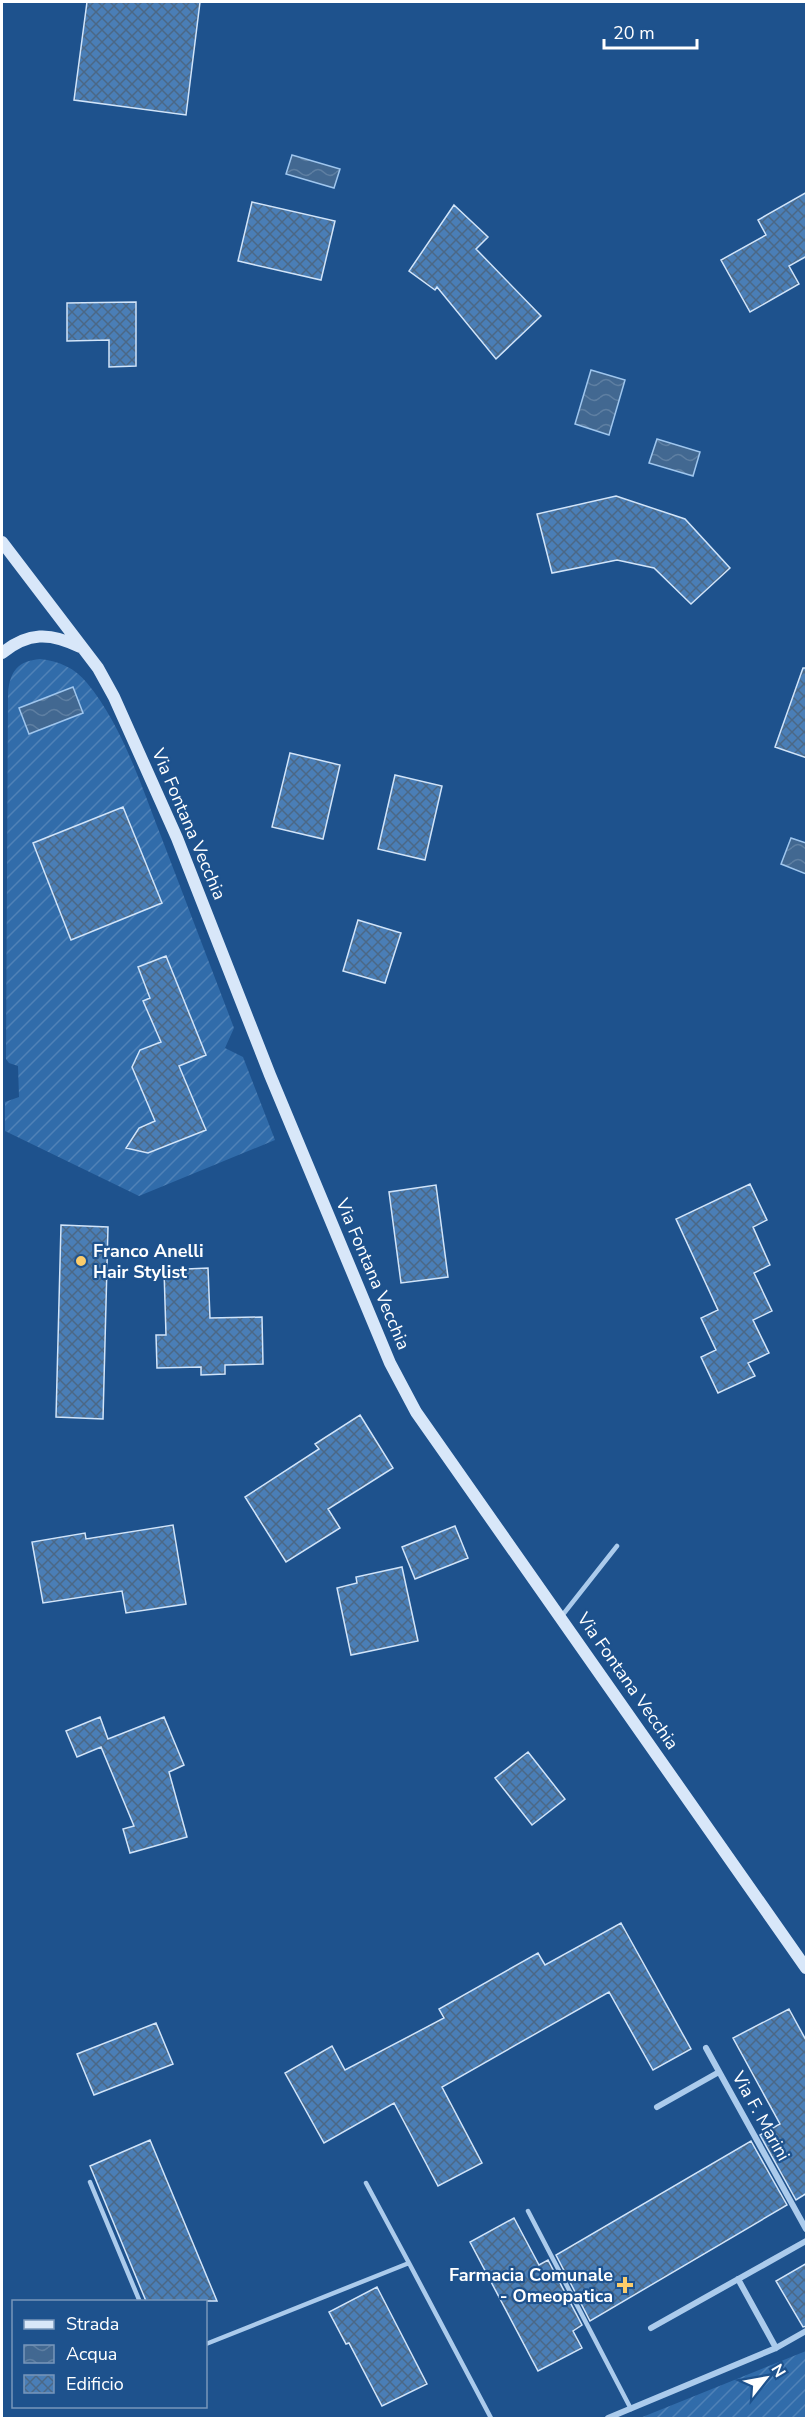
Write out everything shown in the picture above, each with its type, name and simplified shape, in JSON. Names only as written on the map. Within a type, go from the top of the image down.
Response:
[{"type":"street","name":"Via Fontana Vecchia","points":[[2,542],[84,650],[114,697],[162,802],[270,1075],[399,1382],[421,1420],[807,1968]]},
{"type":"street","points":[[2,654],[20,640],[42,635],[66,640],[84,650]]},
{"type":"street","name":"Via F. Marini","points":[[706,2048],[807,2229]]},
{"type":"street","points":[[657,2107],[719,2072]]},
{"type":"street","points":[[651,2328],[807,2241]]},
{"type":"street","points":[[738,2280],[777,2348]]},
{"type":"street","points":[[608,2418],[777,2348],[807,2331]]},
{"type":"lane","points":[[561,1617],[618,1546]]},
{"type":"lane","points":[[90,2182],[140,2300]]},
{"type":"lane","points":[[366,2183],[491,2418]]},
{"type":"lane","points":[[528,2211],[631,2409]]},
{"type":"lane","points":[[207,2344],[409,2263]]},
{"type":"shaded area","points":[[32,660],[54,661],[77,673],[99,699],[120,735],[145,794],[234,1028],[225,1048],[243,1057],[275,1140],[139,1196],[5,1131],[5,1102],[19,1097],[18,1066],[9,1063],[6,1059],[8,693],[16,668]],"holes":[[[123,807],[162,903],[72,940],[33,843]],[[166,956],[206,1055],[139,1082],[175,1036],[151,1021],[143,1001],[150,998],[138,968]],[[180,1067],[205,1130],[148,1153],[133,1150],[130,1142],[139,1128],[171,1114],[139,1083]]]},
{"type":"shaded area","points":[[806,2351],[806,2418],[640,2418]]},
{"type":"water","points":[[292,155],[340,169],[334,188],[286,174]]},
{"type":"water","points":[[591,370],[625,380],[609,435],[575,424]]},
{"type":"water","points":[[657,439],[700,452],[693,476],[649,463]]},
{"type":"water","points":[[73,687],[83,713],[29,734],[19,708]]},
{"type":"water","points":[[791,838],[806,843],[806,874],[781,864]]},
{"type":"building","points":[[87,2],[200,2],[186,115],[74,100]]},
{"type":"building","points":[[807,192],[807,256],[789,266],[799,284],[750,312],[721,260],[766,235],[758,220]]},
{"type":"building","points":[[252,202],[335,221],[321,280],[238,261]]},
{"type":"building","points":[[454,205],[488,237],[476,249],[541,316],[496,359],[437,287],[435,290],[409,271]]},
{"type":"building","points":[[136,302],[136,366],[109,367],[109,340],[67,341],[67,303]]},
{"type":"building","points":[[616,496],[685,519],[730,568],[691,604],[654,568],[617,560],[552,573],[537,514]]},
{"type":"building","points":[[803,668],[807,668],[807,758],[775,747]]},
{"type":"building","points":[[290,753],[340,765],[323,839],[272,827]]},
{"type":"building","points":[[395,775],[442,786],[425,860],[378,849]]},
{"type":"building","points":[[123,807],[162,903],[71,940],[33,843]]},
{"type":"building","points":[[358,920],[401,933],[385,983],[343,971]]},
{"type":"building","points":[[166,956],[206,1055],[179,1066],[206,1130],[148,1153],[126,1148],[139,1128],[155,1121],[132,1067],[140,1050],[161,1042],[143,1001],[150,998],[138,967]]},
{"type":"building","points":[[750,1184],[767,1220],[753,1227],[770,1265],[754,1273],[772,1311],[753,1320],[769,1353],[748,1363],[755,1376],[718,1393],[701,1357],[716,1350],[701,1318],[718,1310],[676,1219]]},
{"type":"building","points":[[436,1185],[448,1277],[401,1283],[389,1192]]},
{"type":"building","points":[[61,1225],[108,1227],[103,1419],[56,1417]]},
{"type":"building","points":[[208,1268],[210,1318],[262,1317],[263,1364],[225,1365],[225,1374],[201,1375],[201,1367],[157,1368],[156,1335],[166,1335],[164,1270]]},
{"type":"building","points":[[360,1415],[393,1468],[328,1509],[340,1528],[286,1562],[245,1497],[319,1449],[315,1444]]},
{"type":"building","points":[[173,1525],[186,1604],[126,1613],[122,1591],[43,1603],[32,1542],[85,1533],[86,1539]]},
{"type":"building","points":[[455,1526],[468,1558],[415,1579],[402,1547]]},
{"type":"building","points":[[402,1567],[418,1641],[351,1655],[337,1588],[357,1583],[356,1577]]},
{"type":"building","points":[[100,1717],[108,1739],[164,1717],[184,1765],[169,1772],[187,1837],[130,1853],[123,1829],[134,1826],[101,1747],[77,1757],[66,1731]]},
{"type":"building","points":[[528,1752],[565,1799],[532,1825],[495,1778]]},
{"type":"building","points":[[621,1923],[691,2049],[653,2070],[609,1992],[442,2087],[482,2163],[438,2186],[394,2103],[324,2143],[285,2073],[332,2046],[345,2070],[444,2018],[439,2009],[538,1953],[545,1965]]},
{"type":"building","points":[[789,2009],[807,2042],[807,2193],[796,2200],[760,2135],[780,2124],[733,2038]]},
{"type":"building","points":[[156,2023],[173,2064],[94,2095],[77,2054]]},
{"type":"building","points":[[150,2140],[217,2301],[146,2300],[90,2166]]},
{"type":"building","points":[[751,2141],[787,2205],[590,2321],[556,2255]]},
{"type":"building","points":[[514,2218],[539,2265],[548,2260],[582,2325],[573,2331],[582,2348],[538,2371],[470,2242]]},
{"type":"building","points":[[807,2263],[807,2326],[803,2327],[776,2281]]},
{"type":"building","points":[[377,2287],[427,2384],[382,2406],[349,2343],[346,2344],[329,2312]]},
{"type":"place","name":"Franco Anelli Hair Stylist","points":[[81,1261]]},
{"type":"place","name":"Farmacia Comunale - Omeopatica","points":[[625,2285]]}]
